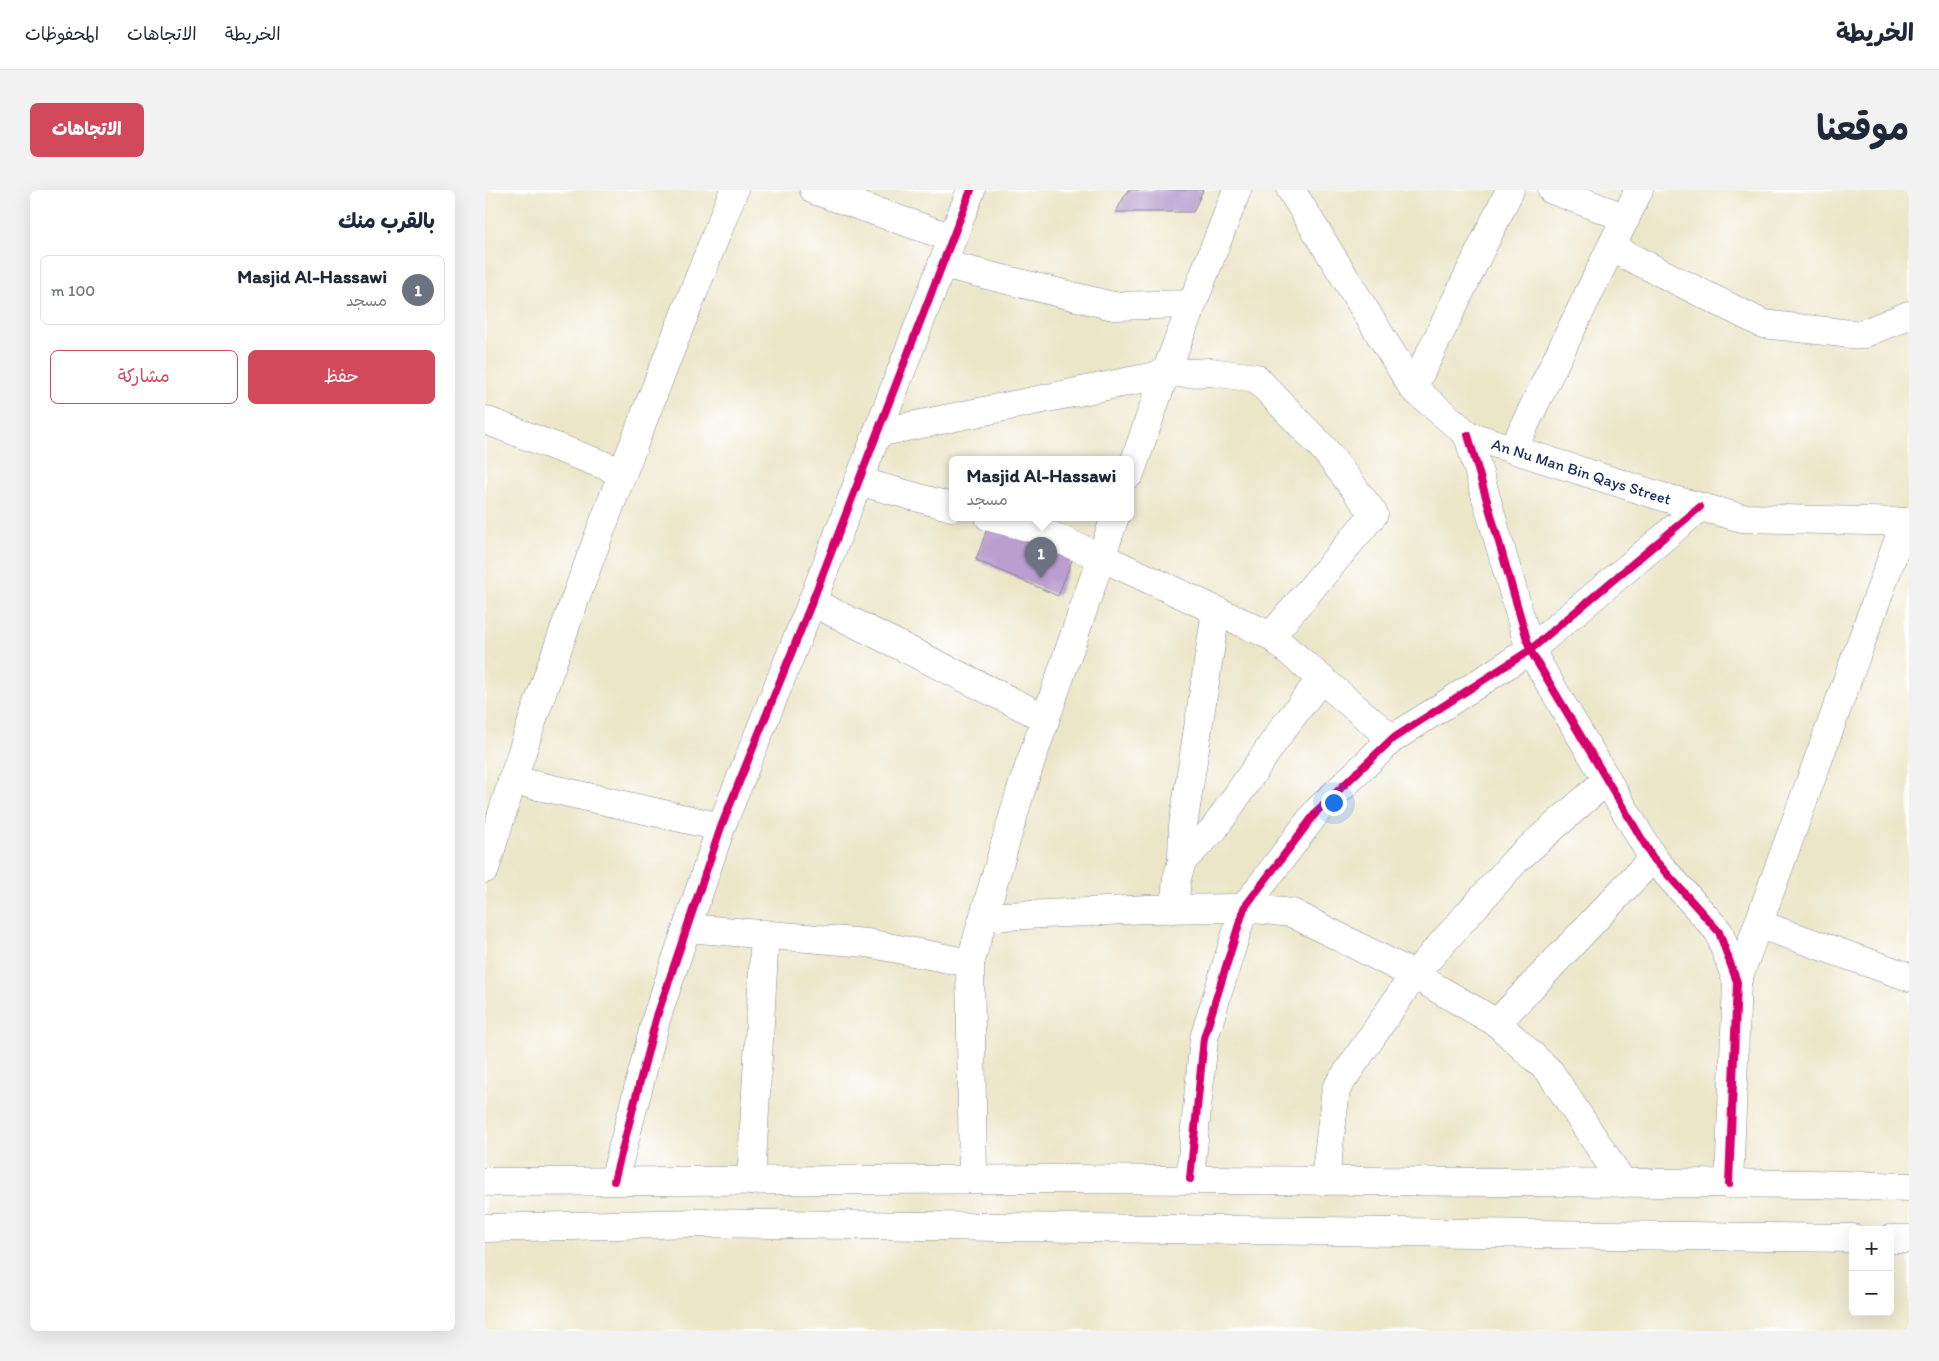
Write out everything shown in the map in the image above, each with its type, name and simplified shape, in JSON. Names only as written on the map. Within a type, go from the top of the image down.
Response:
[{"type":"main road","points":[[485,869],[512,780],[622,472],[733,190]]},
{"type":"main road","points":[[813,190],[952,238]]},
{"type":"main road","points":[[614,1181],[657,1016],[721,827],[812,602],[971,190]]},
{"type":"main road","points":[[1134,463],[1165,374],[1237,190]]},
{"type":"main road","name":"An Nu Man Bin Qays Street","points":[[1291,190],[1413,388],[1468,435],[1663,497],[1741,518],[1907,522]]},
{"type":"main road","points":[[1413,388],[1511,190]]},
{"type":"main road","points":[[1552,190],[1626,218]]},
{"type":"main road","points":[[1513,449],[1639,190]]},
{"type":"main road","points":[[1612,248],[1763,324],[1860,335],[1909,315]]},
{"type":"main road","points":[[942,264],[1113,306],[1192,304]]},
{"type":"main road","points":[[877,433],[1165,374],[1211,372],[1256,378],[1325,450],[1374,514],[1271,636]]},
{"type":"main road","points":[[485,420],[622,472]]},
{"type":"main road","points":[[1468,435],[1530,650],[1653,858],[1719,932],[1737,982]]},
{"type":"main road","points":[[858,481],[949,506]]},
{"type":"main road","points":[[1190,1179],[1204,1038],[1244,908],[1318,810],[1392,739],[1530,650],[1700,507]]},
{"type":"main road","points":[[1004,521],[1035,529],[1101,556],[1271,636],[1392,739]]},
{"type":"main road","points":[[973,1179],[970,964],[1019,793],[1114,521]]},
{"type":"main road","points":[[1729,1184],[1737,982],[1907,522]]},
{"type":"main road","points":[[812,602],[1045,718]]},
{"type":"main road","points":[[1174,909],[1177,878],[1182,861],[1183,826],[1217,611]]},
{"type":"main road","points":[[1182,861],[1214,830],[1284,727],[1321,679]]},
{"type":"main road","points":[[512,780],[721,827]]},
{"type":"main road","points":[[1325,1181],[1336,1089],[1414,976],[1516,860],[1607,780]]},
{"type":"main road","points":[[1497,1023],[1653,858]]},
{"type":"main road","points":[[984,917],[1244,908],[1292,913],[1414,976],[1497,1023],[1550,1072],[1623,1183]]},
{"type":"main road","points":[[1758,924],[1909,977]]},
{"type":"main road","points":[[687,928],[867,943],[970,964]]},
{"type":"main road","points":[[751,1180],[765,934]]},
{"type":"main road","points":[[485,1182],[1190,1179],[1909,1187]]},
{"type":"main road","points":[[485,1228],[700,1223],[1849,1238]]},
{"type":"main road","points":[[1894,1239],[1909,1239]]},
{"type":"building","points":[[1128,190],[1203,190],[1193,212],[1116,212]]},
{"type":"building","points":[[988,526],[1074,555],[1058,596],[976,560]]},
{"type":"cycle path","points":[[614,1181],[657,1016],[721,827],[812,602],[971,190]]},
{"type":"cycle path","points":[[1468,435],[1530,650],[1653,858],[1719,932],[1737,982],[1729,1184]]},
{"type":"cycle path","points":[[1190,1179],[1204,1038],[1244,908],[1318,810],[1392,739],[1530,650],[1700,507]]},
{"type":"place","name":"Masjid Al-Hassawi","points":[[1041,578]]}]
